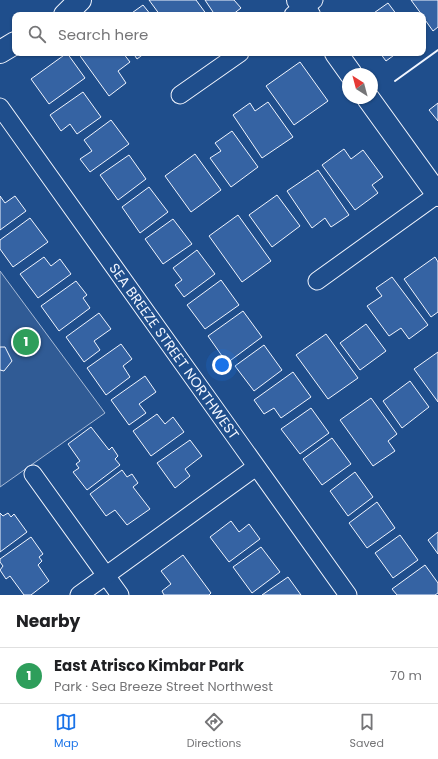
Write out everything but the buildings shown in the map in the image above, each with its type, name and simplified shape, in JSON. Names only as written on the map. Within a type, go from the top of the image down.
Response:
[{"type":"street","points":[[69,12],[80,0]]},
{"type":"street","points":[[0,52],[12,45]]},
{"type":"street","points":[[180,95],[236,56]]},
{"type":"street","points":[[338,56],[347,68]]},
{"type":"street","points":[[317,281],[438,194],[372,104]]},
{"type":"street","name":"SEA BREEZE STREET NORTHWEST","points":[[0,108],[348,595]]},
{"type":"street","points":[[79,595],[256,467]]},
{"type":"street","points":[[33,474],[120,595]]},
{"type":"shaded area","points":[[0,271],[105,413],[0,487]]},
{"type":"wall","points":[[395,81],[438,50]]},
{"type":"place","name":"East Atrisco Kimbar Park","points":[[26,342]]}]
